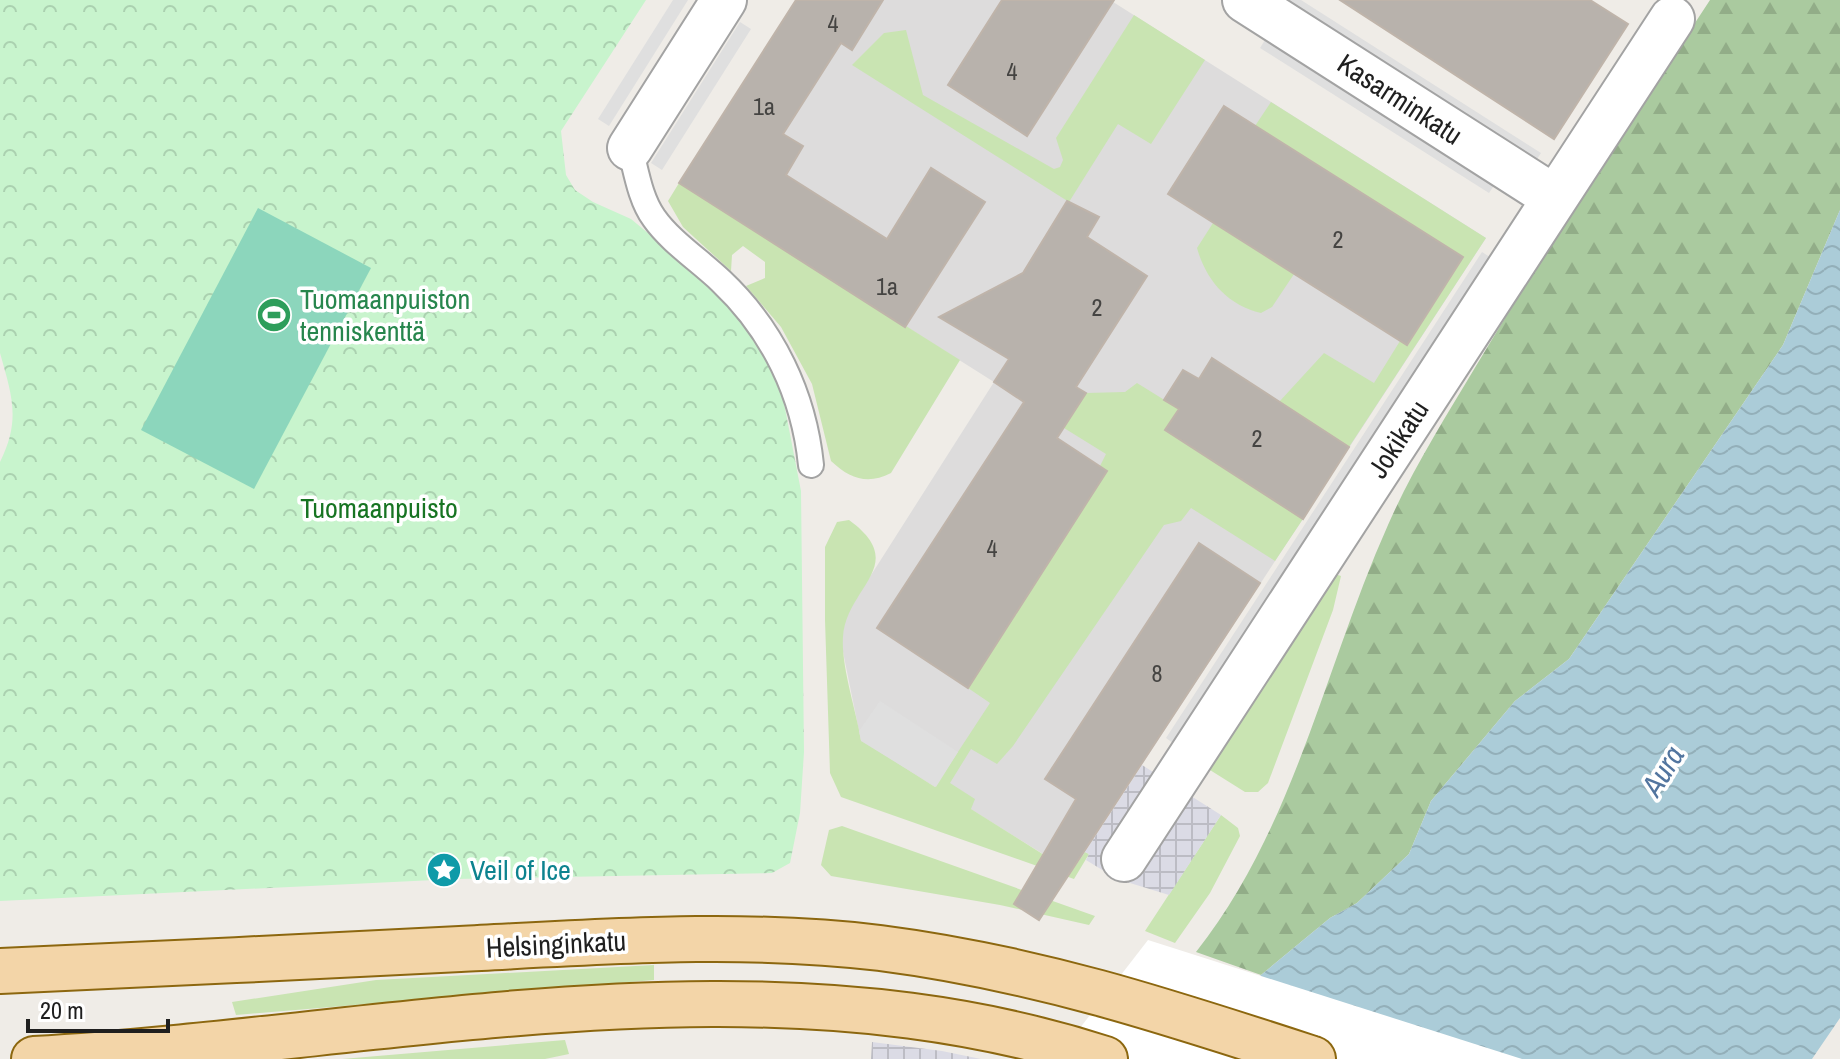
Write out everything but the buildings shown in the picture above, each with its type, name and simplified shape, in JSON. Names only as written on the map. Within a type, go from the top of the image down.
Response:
[{"type":"main road","name":"Helsinginkatu","points":[[0,971],[604,941],[777,941],[877,948],[969,961],[1108,993],[1313,1059]]},
{"type":"main road","points":[[34,1059],[579,1009],[743,1003],[841,1008],[1004,1029],[1086,1053]]},
{"type":"street","points":[[630,148],[724,0]]},
{"type":"street","name":"Kasarminkatu","points":[[1245,0],[1555,198]]},
{"type":"street","name":"Jokikatu","points":[[1124,859],[1672,19]]},
{"type":"lane","points":[[630,148],[654,219],[735,294],[777,351],[798,396],[811,465]]},
{"type":"shaded area","points":[[673,0],[688,0],[609,126],[598,119]]},
{"type":"shaded area","points":[[796,0],[1110,0],[1486,238],[1072,872],[861,741],[838,627],[994,382],[679,183]]},
{"type":"shaded area","points":[[1274,0],[1301,0],[1541,153],[1533,165]]},
{"type":"shaded area","points":[[740,22],[751,29],[662,170],[651,163]]},
{"type":"shaded area","points":[[1268,35],[1497,181],[1489,193],[1260,48]]},
{"type":"shaded area","points":[[1482,252],[1493,259],[1177,746],[1166,738]]},
{"type":"shaded area","points":[[880,701],[958,752],[936,787],[861,741],[859,731]]},
{"type":"shaded area","points":[[1142,765],[1221,815],[1169,895],[1117,879],[1086,860],[1089,854],[1085,852]]},
{"type":"shaded area","points":[[872,1042],[942,1051],[981,1059],[871,1059]]},
{"type":"green space","name":"Tuomaanpuisto","points":[[0,0],[646,0],[561,131],[566,175],[575,190],[631,219],[733,311],[761,350],[783,398],[801,491],[804,752],[800,813],[790,863],[772,873],[455,879],[0,901],[0,462],[11,433],[12,408],[0,353]]},
{"type":"green space","points":[[1710,0],[1840,0],[1840,210],[1783,345],[1569,659],[1515,701],[1431,801],[1409,854],[1357,903],[1330,918],[1261,975],[1196,952],[1230,904],[1259,853],[1305,745],[1365,579],[1418,464],[1533,274]]},
{"type":"green space","points":[[1134,15],[1205,60],[1151,144],[1118,124],[1069,202],[852,65],[884,33],[906,30],[923,95],[1054,169],[1060,167],[1063,160],[1056,138]]},
{"type":"green space","points":[[1271,102],[1486,238],[1349,447],[1279,402],[1324,353],[1374,383],[1400,341],[1408,345],[1463,257],[1255,126]]},
{"type":"green space","points":[[679,183],[960,360],[891,473],[875,479],[860,478],[845,472],[831,461],[812,384],[781,327],[746,286],[765,278],[765,262],[743,246],[732,255],[731,271],[683,227],[668,201]]},
{"type":"green space","name":"Tuomaanpuiston tenniskenttä","points":[[258,208],[371,268],[254,489],[141,430]]},
{"type":"green space","points":[[1213,223],[1294,274],[1272,307],[1261,313],[1249,309],[1228,297],[1212,281],[1197,248]]},
{"type":"green space","points":[[1137,383],[1179,409],[1166,431],[1303,519],[1275,561],[1191,508],[1181,521],[1164,525],[1013,746],[997,764],[971,749],[950,783],[975,799],[971,809],[1071,872],[1085,852],[1089,854],[1074,879],[841,797],[830,773],[825,620],[825,547],[837,522],[849,520],[867,536],[875,550],[875,564],[847,619],[843,637],[846,674],[861,740],[935,787],[990,703],[968,688],[1107,471],[1100,466],[1106,454],[1064,428],[1086,393],[1125,392]]},
{"type":"green space","points":[[1335,574],[1341,576],[1333,610],[1268,783],[1258,792],[1245,792],[1202,765]]},
{"type":"green space","points":[[1221,815],[1238,828],[1240,836],[1210,893],[1175,943],[1145,931]]},
{"type":"green space","points":[[842,826],[1095,916],[1089,925],[1000,905],[831,876],[821,865],[829,830]]},
{"type":"green space","points":[[654,965],[654,980],[236,1015],[232,1002],[376,980]]},
{"type":"green space","points":[[565,1040],[569,1054],[545,1059],[342,1059]]},
{"type":"water","name":"Aura","points":[[1840,210],[1840,1018],[1812,1059],[1197,1059],[1261,975],[1330,918],[1357,903],[1409,854],[1431,801],[1515,701],[1569,659],[1783,345]]},
{"type":"pier","points":[[1148,940],[1522,1059],[1056,1059]]},
{"type":"place","name":"Tuomaanpuiston tenniskenttä","points":[[274,315]]},
{"type":"place","name":"Veil of Ice","points":[[444,870]]}]
